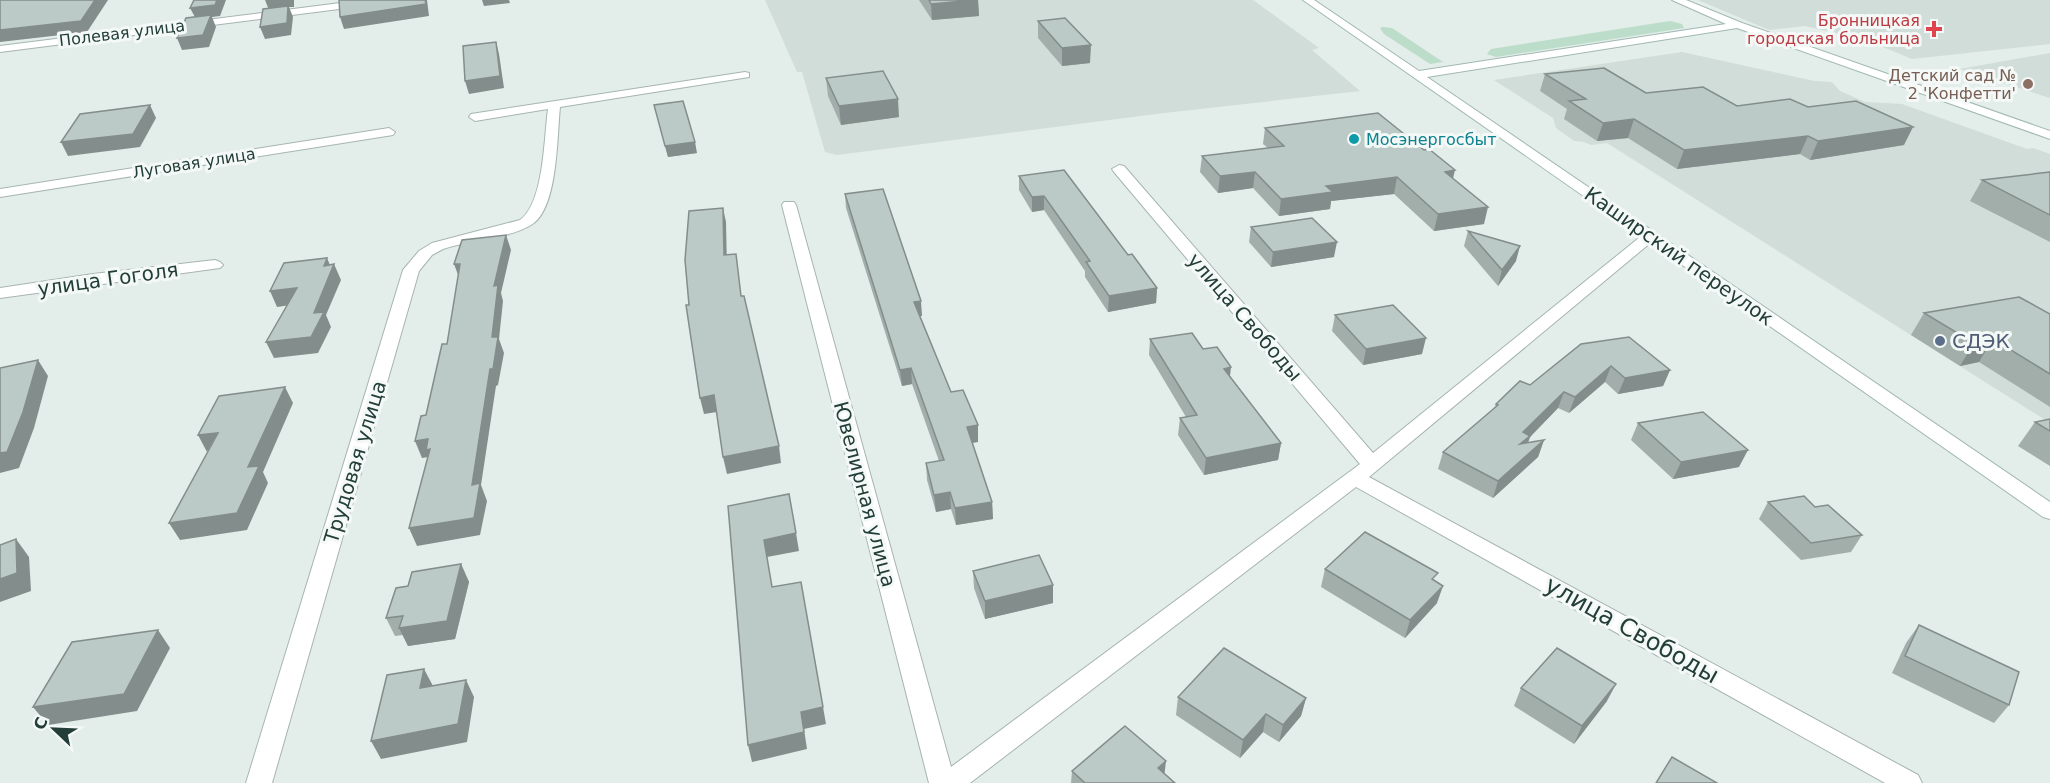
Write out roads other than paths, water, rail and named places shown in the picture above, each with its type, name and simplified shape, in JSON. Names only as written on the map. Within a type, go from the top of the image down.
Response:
[{"type":"street","name":"Полевая улица","points":[[0,49],[387,0]]},
{"type":"street","name":"Каширский переулок","points":[[1308,0],[2050,512]]},
{"type":"street","points":[[1677,0],[1738,25],[2050,135]]},
{"type":"street","points":[[1416,75],[1738,25]]},
{"type":"street","points":[[475,117],[745,75]]},
{"type":"street","name":"Трудовая улица","points":[[259,783],[411,270],[427,252],[446,243],[504,230],[526,223],[533,218],[547,173],[554,105]]},
{"type":"street","name":"Луговая улица","points":[[0,193],[388,132]]},
{"type":"street","name":"улица Свободы","points":[[1119,169],[1363,471],[1909,783]]},
{"type":"street","name":"Ювелирная улица","points":[[789,205],[942,783]]},
{"type":"street","points":[[950,783],[1363,471],[1650,236]]},
{"type":"street","name":"улица Гоголя","points":[[0,294],[93,279],[215,265]]},
{"type":"place","name":"Бронницкая городская больница","points":[[1934,29]]},
{"type":"place","name":"Детский сад № 2 'Конфетти'","points":[[2028,84]]},
{"type":"place","name":"Мосэнергосбыт","points":[[1354,139]]},
{"type":"place","name":"СДЭК","points":[[1940,341]]}]
